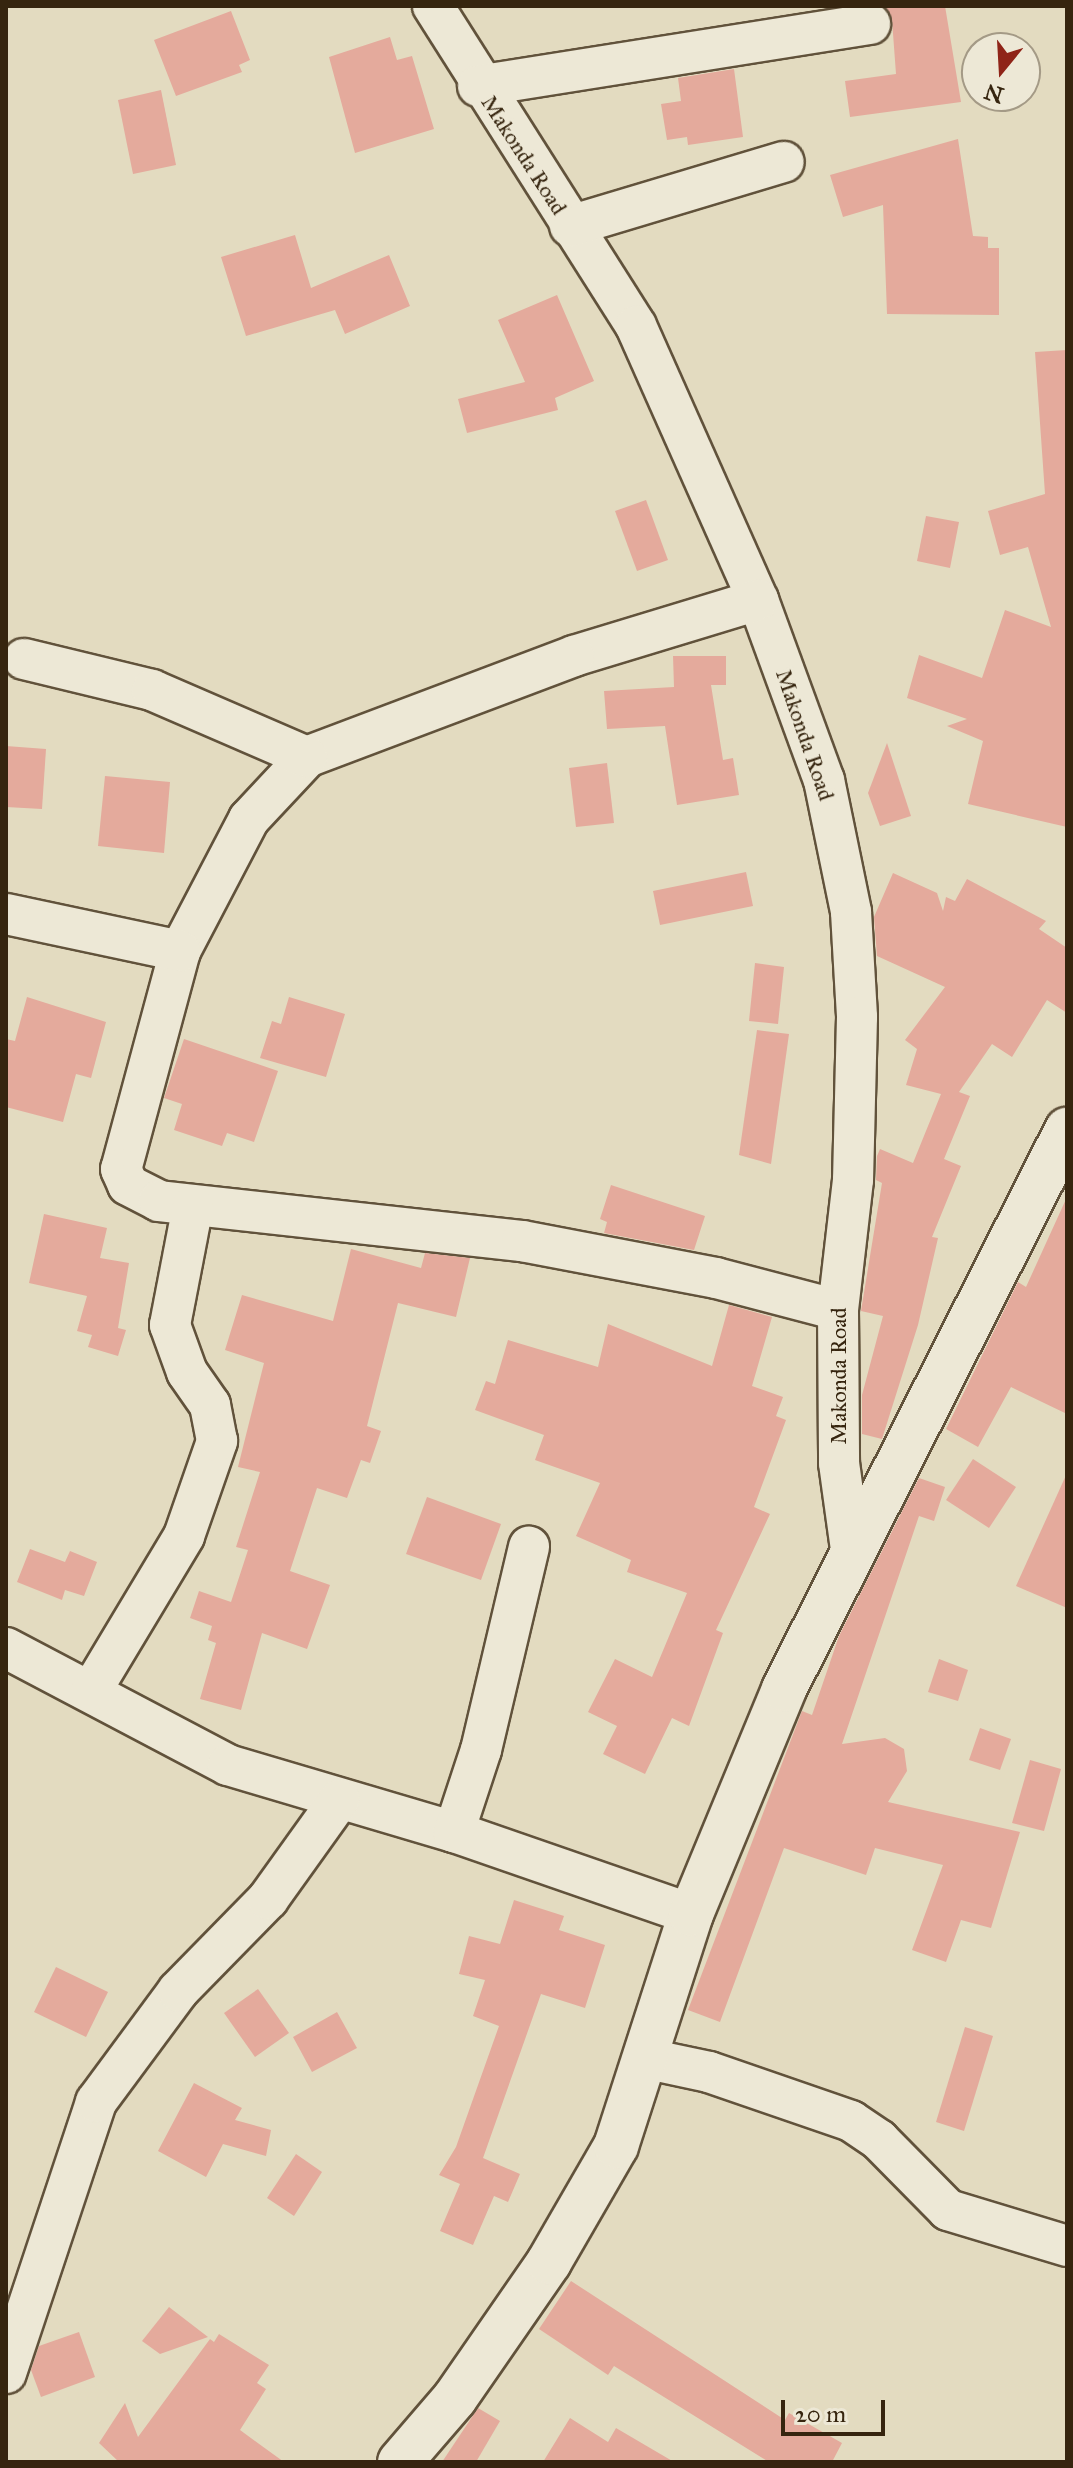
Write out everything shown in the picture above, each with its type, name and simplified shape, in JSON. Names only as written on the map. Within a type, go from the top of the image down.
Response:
[{"type":"street","name":"Makonda Road","points":[[433,6],[478,86],[636,326],[758,600],[824,780],[851,912],[856,1108],[838,1310],[839,1463],[851,1549]]},
{"type":"street","points":[[478,86],[870,24]]},
{"type":"street","points":[[570,226],[784,162]]},
{"type":"street","points":[[758,600],[574,656],[307,757],[249,819],[180,951],[121,1169],[142,1195],[193,1206],[536,1243],[838,1310]]},
{"type":"street","points":[[24,659],[152,690],[307,757]]},
{"type":"street","points":[[6,914],[180,951]]},
{"type":"street","points":[[400,2462],[455,2398],[584,2206],[616,2146],[648,2059],[691,1914],[784,1689],[851,1549],[950,1368],[1067,1130]]},
{"type":"street","points":[[91,1691],[184,1536],[217,1441],[210,1405],[187,1372],[170,1325],[193,1206]]},
{"type":"street","points":[[454,1832],[481,1750],[529,1547]]},
{"type":"street","points":[[6,1648],[228,1765],[454,1832],[691,1914]]},
{"type":"street","points":[[6,2373],[96,2102],[178,1991],[268,1899],[339,1800]]},
{"type":"street","points":[[648,2059],[709,2072],[851,2121],[879,2140],[948,2210],[1067,2246]]},
{"type":"building","points":[[885,6],[945,6],[961,102],[850,117],[845,81],[896,74],[892,20]]},
{"type":"building","points":[[231,11],[250,60],[239,65],[242,72],[176,96],[154,40]]},
{"type":"building","points":[[390,37],[397,60],[412,56],[434,129],[355,153],[329,57]]},
{"type":"building","points":[[734,69],[743,137],[688,145],[687,137],[667,140],[661,104],[681,101],[678,78]]},
{"type":"building","points":[[161,90],[176,165],[133,174],[118,100]]},
{"type":"building","points":[[958,139],[973,236],[988,237],[988,248],[999,248],[999,315],[887,314],[883,205],[843,217],[830,175]]},
{"type":"building","points":[[295,235],[311,288],[389,255],[410,306],[345,334],[335,310],[246,336],[221,257]]},
{"type":"building","points":[[557,295],[594,381],[555,398],[558,410],[467,433],[458,399],[525,382],[498,320]]},
{"type":"building","points":[[1067,350],[1067,827],[968,804],[983,741],[947,726],[967,719],[907,698],[919,655],[982,678],[1005,610],[1051,627],[1028,547],[1000,555],[988,511],[1045,494],[1035,352]]},
{"type":"building","points":[[646,500],[668,560],[637,571],[615,511]]},
{"type":"building","points":[[926,516],[959,522],[950,568],[917,561]]},
{"type":"building","points":[[673,656],[726,656],[726,685],[711,685],[723,760],[733,758],[739,795],[677,805],[665,726],[607,729],[604,691],[674,687]]},
{"type":"building","points":[[887,743],[911,816],[880,826],[868,793]]},
{"type":"building","points":[[6,746],[46,749],[42,809],[6,807]]},
{"type":"building","points":[[607,763],[614,823],[576,827],[569,768]]},
{"type":"building","points":[[105,776],[170,782],[164,853],[98,846]]},
{"type":"building","points":[[746,872],[753,906],[660,925],[653,891]]},
{"type":"building","points":[[893,873],[937,893],[943,911],[946,897],[955,901],[967,879],[1046,921],[1039,929],[1067,948],[1067,1013],[1047,1000],[1012,1057],[992,1044],[959,1092],[970,1096],[944,1159],[961,1166],[932,1237],[938,1238],[918,1325],[882,1439],[862,1434],[862,1395],[883,1316],[861,1311],[882,1183],[876,1180],[877,1156],[880,1149],[913,1163],[941,1094],[906,1085],[917,1049],[905,1040],[945,987],[877,956],[874,917]]},
{"type":"building","points":[[755,963],[784,967],[778,1024],[749,1021]]},
{"type":"building","points":[[27,997],[106,1022],[91,1078],[76,1074],[63,1122],[6,1107],[6,1039],[15,1041]]},
{"type":"building","points":[[289,997],[345,1014],[326,1077],[260,1058],[272,1021],[281,1024]]},
{"type":"building","points":[[757,1030],[789,1034],[771,1164],[739,1155]]},
{"type":"building","points":[[184,1039],[278,1071],[254,1142],[227,1133],[222,1146],[174,1130],[182,1104],[164,1098]]},
{"type":"building","points":[[611,1185],[705,1216],[694,1250],[604,1233],[607,1222],[600,1219]]},
{"type":"building","points":[[1067,1197],[1067,1414],[1011,1387],[978,1447],[946,1429],[1018,1282],[1026,1287]]},
{"type":"building","points":[[44,1214],[107,1228],[100,1258],[129,1263],[118,1328],[126,1330],[118,1356],[88,1347],[92,1335],[77,1331],[87,1296],[29,1283]]},
{"type":"building","points":[[351,1249],[421,1268],[425,1253],[470,1258],[456,1317],[398,1303],[367,1426],[381,1431],[370,1463],[361,1460],[347,1498],[317,1488],[290,1571],[330,1585],[307,1649],[262,1633],[241,1710],[200,1699],[216,1643],[208,1640],[212,1626],[190,1618],[199,1591],[231,1602],[248,1550],[236,1547],[260,1472],[238,1467],[264,1363],[225,1350],[242,1295],[333,1321]]},
{"type":"building","points":[[729,1305],[772,1317],[752,1386],[783,1397],[776,1416],[786,1420],[754,1507],[770,1514],[716,1630],[723,1633],[689,1726],[672,1718],[645,1774],[603,1754],[617,1726],[588,1712],[615,1659],[652,1677],[687,1593],[627,1572],[631,1560],[576,1536],[600,1483],[535,1460],[544,1435],[475,1410],[486,1381],[495,1384],[508,1340],[598,1367],[608,1324],[712,1366]]},
{"type":"building","points":[[973,1459],[1016,1487],[989,1528],[946,1500]]},
{"type":"building","points":[[1067,1473],[1067,1608],[1016,1586]]},
{"type":"building","points":[[919,1478],[945,1487],[934,1521],[919,1516],[842,1744],[885,1738],[904,1749],[907,1771],[888,1802],[1020,1832],[991,1928],[961,1920],[946,1962],[912,1950],[943,1865],[875,1848],[866,1875],[784,1848],[720,2022],[688,2010],[802,1711],[812,1715],[839,1636]]},
{"type":"building","points":[[427,1497],[501,1524],[481,1580],[406,1554]]},
{"type":"building","points":[[30,1549],[65,1562],[70,1551],[97,1562],[84,1596],[65,1590],[62,1600],[17,1582]]},
{"type":"building","points":[[939,1659],[968,1670],[958,1701],[928,1692]]},
{"type":"building","points":[[980,1728],[1011,1739],[1000,1770],[969,1760]]},
{"type":"building","points":[[1030,1760],[1061,1769],[1044,1831],[1012,1823]]},
{"type":"building","points":[[514,1900],[564,1916],[559,1930],[605,1945],[585,2008],[541,1994],[483,2158],[520,2174],[508,2202],[494,2196],[473,2245],[440,2231],[460,2184],[439,2175],[456,2147],[499,2026],[473,2016],[485,1980],[459,1974],[469,1936],[500,1944]]},
{"type":"building","points":[[56,1967],[108,1992],[86,2037],[34,2012]]},
{"type":"building","points":[[258,1989],[289,2033],[255,2057],[224,2013]]},
{"type":"building","points":[[337,2012],[357,2048],[312,2072],[293,2037]]},
{"type":"building","points":[[965,2027],[993,2036],[964,2131],[936,2122]]},
{"type":"building","points":[[194,2083],[242,2108],[235,2120],[271,2130],[266,2156],[223,2144],[206,2177],[158,2151]]},
{"type":"building","points":[[296,2154],[322,2172],[294,2216],[267,2198]]},
{"type":"building","points":[[571,2281],[785,2420],[789,2413],[842,2443],[832,2462],[769,2462],[614,2366],[608,2375],[539,2329]]},
{"type":"building","points":[[169,2307],[208,2337],[160,2354],[142,2341]]},
{"type":"building","points":[[79,2332],[95,2377],[41,2397],[31,2370],[39,2346]]},
{"type":"building","points":[[219,2334],[269,2365],[257,2383],[266,2389],[240,2430],[284,2462],[119,2462],[99,2443],[125,2403],[138,2437],[210,2339],[214,2342]]},
{"type":"building","points":[[478,2408],[500,2421],[476,2462],[442,2462]]},
{"type":"building","points":[[570,2418],[608,2442],[616,2428],[674,2462],[543,2462]]}]
